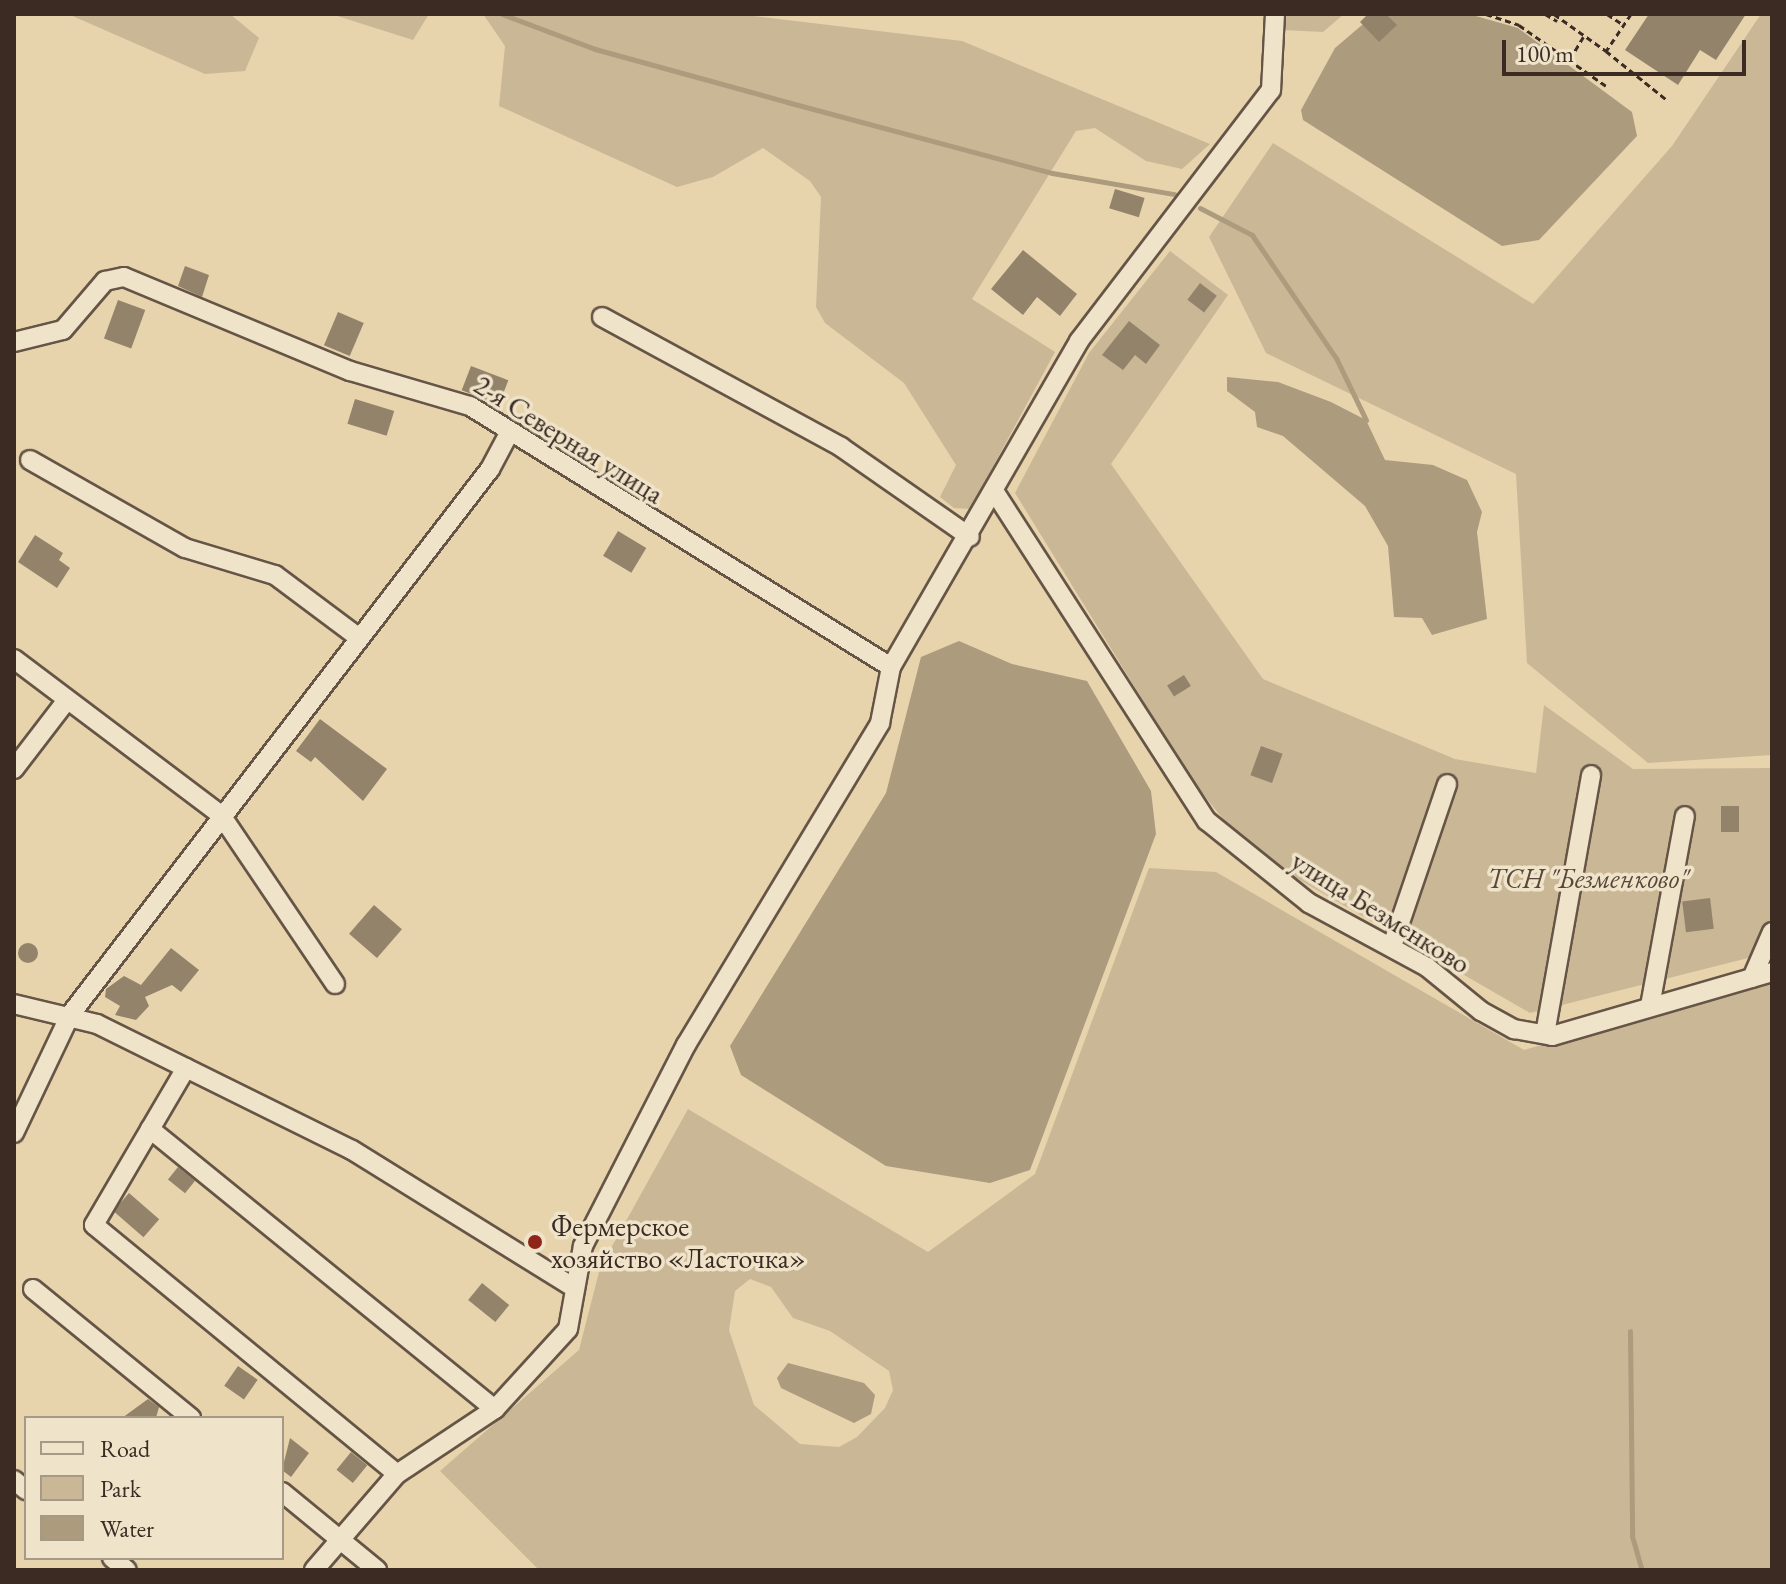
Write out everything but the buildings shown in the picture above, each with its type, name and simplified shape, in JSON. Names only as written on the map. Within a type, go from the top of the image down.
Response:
[{"type":"street","points":[[314,1570],[397,1474],[495,1409],[568,1329],[583,1246],[686,1045],[880,723],[891,667],[996,494],[1079,341],[1271,90],[1275,14]]},
{"type":"street","name":"2-я Северная улица","points":[[14,342],[63,330],[105,281],[124,277],[350,371],[470,406],[508,435],[891,667]]},
{"type":"street","points":[[602,317],[841,447],[970,537]]},
{"type":"street","points":[[14,1133],[70,1015],[508,435]]},
{"type":"street","points":[[30,460],[185,548],[275,575],[358,637]]},
{"type":"street","name":"улица Безменково","points":[[996,494],[1207,821],[1309,903],[1392,946],[1481,1011],[1545,1034]]},
{"type":"street","points":[[14,659],[221,815],[335,984]]},
{"type":"street","points":[[14,769],[67,700]]},
{"type":"street","points":[[1591,775],[1545,1034],[1772,972]]},
{"type":"street","points":[[1392,946],[1447,784]]},
{"type":"street","points":[[1650,1006],[1685,816]]},
{"type":"street","points":[[1752,978],[1772,932]]},
{"type":"street","points":[[14,1004],[70,1015],[352,1150],[575,1288]]},
{"type":"street","points":[[186,1068],[94,1225],[397,1474]]},
{"type":"street","points":[[150,1129],[495,1409]]},
{"type":"street","points":[[33,1289],[189,1416]]},
{"type":"street","points":[[284,1494],[377,1570]]},
{"type":"path","points":[[1486,14],[1501,16],[1570,59],[1606,86]]},
{"type":"path","points":[[1545,14],[1606,51],[1667,100]]},
{"type":"path","points":[[1554,14],[1557,21]]},
{"type":"path","points":[[1607,14],[1624,25]]},
{"type":"path","points":[[1606,51],[1631,14]]},
{"type":"path","points":[[1570,59],[1583,37]]},
{"type":"green space","points":[[68,14],[230,14],[259,38],[245,71],[205,74]]},
{"type":"green space","points":[[331,14],[429,14],[413,40]]},
{"type":"green space","points":[[483,14],[737,14],[962,41],[1210,144],[1182,169],[1146,161],[1095,128],[1076,131],[972,299],[1055,352],[970,509],[954,508],[940,497],[956,465],[904,383],[825,323],[816,307],[821,197],[810,181],[763,148],[713,177],[677,187],[499,106],[505,46]]},
{"type":"green space","points":[[1283,14],[1344,14],[1323,32],[1282,30]]},
{"type":"green space","points":[[1761,14],[1772,14],[1772,755],[1648,763],[1527,663],[1516,474],[1266,353],[1209,237],[1273,143],[1533,304],[1672,146]]},
{"type":"green space","name":"ТСН \"Безменково\"","points":[[1170,251],[1228,295],[1111,464],[1263,679],[1455,759],[1536,773],[1544,705],[1633,769],[1772,768],[1772,952],[1530,1013],[1248,850],[1194,783],[1015,493],[1089,353]]},
{"type":"green space","points":[[1149,868],[1216,872],[1524,1050],[1772,980],[1772,1570],[539,1570],[440,1471],[579,1350],[600,1268],[688,1109],[928,1252],[1035,1174]],"holes":[[[750,1279],[771,1287],[793,1318],[830,1331],[889,1371],[893,1390],[885,1408],[857,1437],[839,1447],[800,1444],[754,1405],[729,1330],[735,1291]]]},
{"type":"water","points":[[1375,14],[1469,14],[1518,28],[1632,112],[1637,136],[1539,240],[1502,246],[1303,120],[1301,110],[1335,48]]},
{"type":"water","points":[[1227,377],[1278,382],[1331,402],[1366,420],[1385,460],[1433,465],[1467,480],[1482,512],[1477,532],[1487,619],[1432,635],[1422,618],[1394,617],[1388,546],[1365,506],[1283,436],[1257,427],[1255,412],[1227,391]]},
{"type":"water","points":[[959,641],[1012,664],[1087,681],[1151,791],[1156,834],[1030,1170],[990,1183],[886,1166],[741,1075],[730,1046],[886,793],[921,657]]},
{"type":"water","points":[[788,1363],[864,1383],[875,1395],[871,1414],[854,1423],[781,1388],[777,1378]]},
{"type":"waterway","points":[[502,14],[595,49],[1052,173],[1174,194]]},
{"type":"waterway","points":[[1200,208],[1252,235],[1336,358],[1366,420]]},
{"type":"waterway","points":[[1630,1331],[1632,1536],[1642,1570]]},
{"type":"place","name":"Фермерское хозяйство «Ласточка»","points":[[535,1242]]}]
